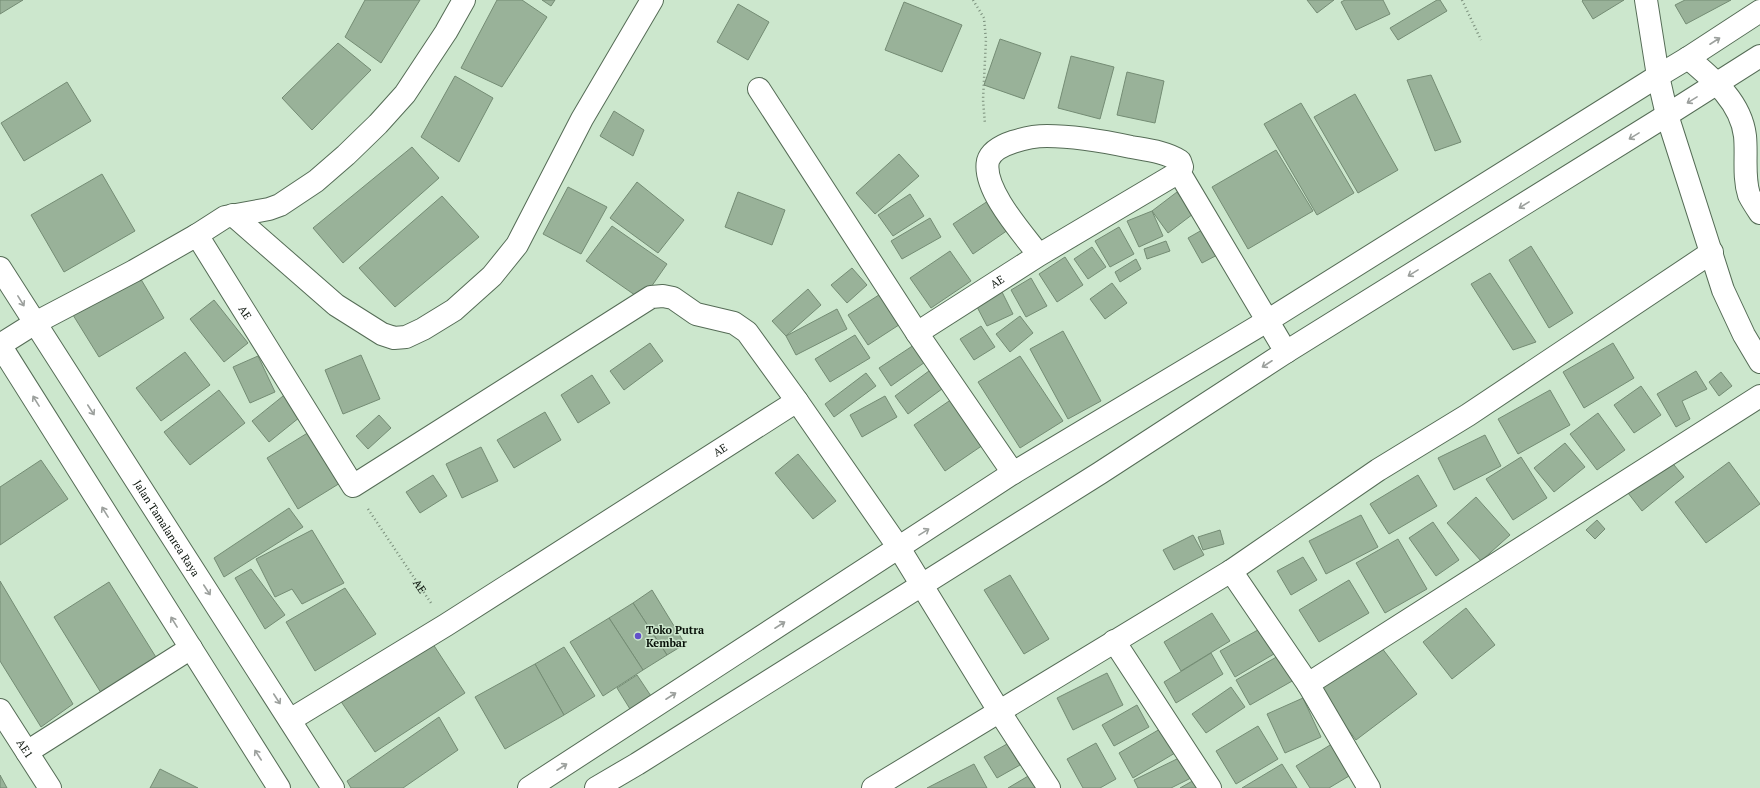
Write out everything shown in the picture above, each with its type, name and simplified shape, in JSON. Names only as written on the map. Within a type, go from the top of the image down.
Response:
[{"type":"street","points":[[279,788],[0,345],[35,323],[134,272],[197,235],[217,221],[233,215],[269,209],[280,205],[316,181],[346,155],[405,94],[446,32],[464,0]]},
{"type":"street","points":[[233,215],[336,305],[382,334],[394,338],[406,337],[423,329],[454,310],[492,276],[517,245],[582,119],[652,0]]},
{"type":"street","points":[[1646,0],[1658,76],[1667,116],[1723,290],[1744,335],[1760,362]]},
{"type":"street","points":[[529,788],[1013,473],[1267,321],[1760,12]]},
{"type":"street","points":[[596,788],[637,764],[1100,473],[1286,352],[1667,116],[1760,56]]},
{"type":"street","points":[[1688,58],[1718,83],[1726,93],[1741,121],[1752,130],[1747,187],[1750,196],[1760,213]]},
{"type":"street","points":[[759,89],[917,333],[1013,473]]},
{"type":"street","points":[[1039,255],[995,195],[990,178],[988,161],[997,149],[1008,143],[1045,136],[1090,138],[1166,154],[1180,161],[1181,170],[1179,172],[1286,352]]},
{"type":"street","name":"AE","points":[[917,333],[1039,255],[1179,172]]},
{"type":"street","name":"AE","points":[[197,235],[353,486]]},
{"type":"street","points":[[873,788],[1114,640],[1231,571],[1378,470],[1468,415],[1712,252]]},
{"type":"street","name":"Jalan Tamalanrea Raya","points":[[0,268],[333,788]]},
{"type":"street","points":[[353,486],[651,297],[673,298],[696,314],[734,323],[747,332],[899,548],[999,711],[1049,788]]},
{"type":"street","points":[[1308,684],[1760,396]]},
{"type":"street","name":"AE","points":[[446,625],[797,401]]},
{"type":"street","points":[[1231,571],[1308,684],[1369,788]]},
{"type":"street","points":[[290,720],[446,625]]},
{"type":"street","points":[[1114,640],[1210,788]]},
{"type":"street","points":[[26,752],[191,648]]},
{"type":"street","name":"AE1","points":[[0,710],[50,788]]},
{"type":"path","points":[[973,0],[984,18],[986,40],[983,100],[988,161]]},
{"type":"path","points":[[1462,0],[1480,40]]},
{"type":"path","name":"AE","points":[[353,486],[446,625]]},
{"type":"building","points":[[0,0],[23,0],[0,14]]},
{"type":"building","points":[[365,0],[420,0],[381,63],[345,37]]},
{"type":"building","points":[[497,0],[522,0],[547,17],[502,87],[461,68]]},
{"type":"building","points":[[542,0],[555,0],[551,6]]},
{"type":"building","points":[[1307,0],[1334,0],[1317,13]]},
{"type":"building","points":[[1345,0],[1383,0],[1390,14],[1356,30],[1341,2]]},
{"type":"building","points":[[1437,0],[1440,0],[1447,11],[1398,40],[1390,28]]},
{"type":"building","points":[[1624,0],[1593,19],[1582,1]]},
{"type":"building","points":[[1685,0],[1731,0],[1686,24],[1675,5]]},
{"type":"building","points":[[904,2],[962,25],[942,72],[885,50]]},
{"type":"building","points":[[738,4],[769,22],[748,60],[717,42]]},
{"type":"building","points":[[1000,39],[1041,53],[1024,99],[984,85]]},
{"type":"building","points":[[338,43],[371,70],[312,130],[282,98]]},
{"type":"building","points":[[1071,56],[1114,67],[1100,119],[1058,108]]},
{"type":"building","points":[[1127,72],[1164,81],[1155,123],[1117,115]]},
{"type":"building","points":[[1431,75],[1461,142],[1435,151],[1407,80]]},
{"type":"building","points":[[455,76],[493,98],[459,162],[421,137]]},
{"type":"building","points":[[67,82],[91,121],[24,161],[1,123]]},
{"type":"building","points":[[1355,94],[1398,170],[1358,193],[1314,117]]},
{"type":"building","points":[[1301,103],[1354,193],[1317,215],[1264,124]]},
{"type":"building","points":[[614,111],[644,130],[633,156],[600,136]]},
{"type":"building","points":[[412,147],[439,178],[343,263],[313,228]]},
{"type":"building","points":[[1276,150],[1313,211],[1248,249],[1212,187]]},
{"type":"building","points":[[899,154],[919,176],[875,214],[856,193]]},
{"type":"building","points":[[102,174],[135,231],[64,272],[31,215]]},
{"type":"building","points":[[637,182],[684,220],[658,253],[610,218]]},
{"type":"building","points":[[568,187],[607,207],[581,254],[543,234]]},
{"type":"building","points":[[738,192],[785,210],[772,245],[725,227]]},
{"type":"building","points":[[1177,192],[1193,214],[1168,233],[1152,211]]},
{"type":"building","points":[[910,194],[924,216],[893,236],[878,215]]},
{"type":"building","points":[[442,196],[479,237],[395,307],[359,268]]},
{"type":"building","points":[[988,201],[1008,230],[973,254],[953,224]]},
{"type":"building","points":[[1152,211],[1163,236],[1139,247],[1127,221]]},
{"type":"building","points":[[930,218],[941,237],[902,259],[891,241]]},
{"type":"building","points":[[612,226],[667,264],[642,300],[586,261]]},
{"type":"building","points":[[1209,226],[1223,252],[1202,263],[1188,238]]},
{"type":"building","points":[[1119,227],[1134,254],[1110,267],[1095,241]]},
{"type":"building","points":[[1166,241],[1170,251],[1147,259],[1144,249]]},
{"type":"building","points":[[1531,246],[1573,313],[1549,328],[1509,260]]},
{"type":"building","points":[[1092,247],[1106,267],[1088,279],[1074,259]]},
{"type":"building","points":[[950,251],[971,281],[931,308],[910,278]]},
{"type":"building","points":[[1065,257],[1083,285],[1057,302],[1039,274]]},
{"type":"building","points":[[1136,259],[1141,269],[1120,282],[1115,272]]},
{"type":"building","points":[[852,268],[867,285],[847,303],[831,285]]},
{"type":"building","points":[[1490,273],[1536,342],[1513,350],[1471,284]]},
{"type":"building","points":[[139,276],[164,318],[99,357],[73,315]]},
{"type":"building","points":[[1031,278],[1047,306],[1026,317],[1011,290]]},
{"type":"building","points":[[1112,283],[1127,303],[1105,319],[1090,299]]},
{"type":"building","points":[[808,289],[821,305],[786,336],[772,321]]},
{"type":"building","points":[[885,291],[905,321],[868,345],[848,315]]},
{"type":"building","points":[[1002,292],[1013,314],[987,326],[976,305]]},
{"type":"building","points":[[214,300],[248,343],[224,362],[190,319]]},
{"type":"building","points":[[837,309],[847,329],[796,355],[786,336]]},
{"type":"building","points":[[1020,316],[1033,333],[1010,352],[996,334]]},
{"type":"building","points":[[981,326],[995,347],[974,360],[960,339]]},
{"type":"building","points":[[1063,331],[1101,401],[1068,419],[1030,349]]},
{"type":"building","points":[[855,335],[870,358],[830,382],[815,359]]},
{"type":"building","points":[[650,343],[663,361],[624,390],[610,371]]},
{"type":"building","points":[[917,343],[928,360],[891,386],[879,368]]},
{"type":"building","points":[[1613,343],[1634,378],[1584,408],[1563,372]]},
{"type":"building","points":[[185,352],[210,385],[161,421],[136,388]]},
{"type":"building","points":[[361,355],[380,399],[343,414],[325,370]]},
{"type":"building","points":[[258,356],[275,392],[250,403],[233,367]]},
{"type":"building","points":[[1020,356],[1063,421],[1020,448],[978,382]]},
{"type":"building","points":[[933,368],[946,386],[908,414],[895,396]]},
{"type":"building","points":[[1696,371],[1707,389],[1682,401],[1690,419],[1676,427],[1657,394]]},
{"type":"building","points":[[1721,372],[1732,386],[1719,396],[1709,382]]},
{"type":"building","points":[[866,373],[876,386],[834,417],[825,404]]},
{"type":"building","points":[[592,375],[610,403],[578,423],[561,395]]},
{"type":"building","points":[[1641,386],[1661,415],[1634,433],[1614,405]]},
{"type":"building","points":[[219,390],[245,423],[190,465],[164,432]]},
{"type":"building","points":[[1550,390],[1570,425],[1518,454],[1498,419]]},
{"type":"building","points":[[288,392],[305,413],[269,442],[252,421]]},
{"type":"building","points":[[885,396],[897,417],[862,437],[850,415]]},
{"type":"building","points":[[952,399],[983,445],[945,471],[914,425]]},
{"type":"building","points":[[545,412],[561,440],[514,468],[497,440]]},
{"type":"building","points":[[1598,413],[1625,450],[1597,470],[1570,434]]},
{"type":"building","points":[[379,415],[391,428],[368,449],[356,436]]},
{"type":"building","points":[[314,429],[345,480],[298,509],[267,458]]},
{"type":"building","points":[[1485,435],[1501,466],[1454,490],[1438,458]]},
{"type":"building","points":[[1565,443],[1585,467],[1554,492],[1534,468]]},
{"type":"building","points":[[481,447],[498,481],[462,498],[446,464]]},
{"type":"building","points":[[798,454],[836,501],[813,519],[775,473]]},
{"type":"building","points":[[1521,457],[1547,498],[1513,520],[1486,479]]},
{"type":"building","points":[[1669,459],[1684,477],[1642,511],[1628,493]]},
{"type":"building","points":[[41,460],[68,499],[0,545],[0,487]]},
{"type":"building","points":[[1729,462],[1760,504],[1706,543],[1675,502]]},
{"type":"building","points":[[433,475],[447,496],[420,513],[406,492]]},
{"type":"building","points":[[1418,475],[1437,506],[1389,534],[1370,504]]},
{"type":"building","points":[[1476,497],[1510,535],[1481,561],[1447,523]]},
{"type":"building","points":[[289,508],[303,527],[224,577],[214,558]]},
{"type":"building","points":[[1361,515],[1378,547],[1326,574],[1309,541]]},
{"type":"building","points":[[1597,520],[1605,529],[1595,539],[1586,530]]},
{"type":"building","points":[[1433,522],[1459,560],[1436,576],[1409,538]]},
{"type":"building","points":[[312,530],[344,583],[302,604],[292,589],[275,597],[256,559]]},
{"type":"building","points":[[1220,530],[1224,544],[1203,550],[1198,537]]},
{"type":"building","points":[[1193,535],[1204,555],[1174,570],[1163,550]]},
{"type":"building","points":[[1398,539],[1427,589],[1385,613],[1356,563]]},
{"type":"building","points":[[1303,557],[1317,580],[1291,595],[1277,571]]},
{"type":"building","points":[[251,569],[285,615],[265,629],[235,578]]},
{"type":"building","points":[[1010,575],[1049,639],[1024,654],[984,590]]},
{"type":"building","points":[[1349,580],[1369,613],[1319,642],[1299,610]]},
{"type":"building","points":[[0,581],[73,704],[41,727],[0,661]]},
{"type":"building","points":[[109,582],[159,662],[103,696],[54,617]]},
{"type":"building","points":[[345,588],[376,634],[315,671],[286,622]]},
{"type":"building","points":[[652,590],[685,644],[667,655],[633,603]]},
{"type":"building","name":"Toko Putra Kembar","points":[[633,603],[667,655],[643,670],[609,618]]},
{"type":"building","points":[[1466,608],[1495,645],[1452,679],[1423,642]]},
{"type":"building","points":[[1212,613],[1230,641],[1181,671],[1164,642]]},
{"type":"building","points":[[609,618],[643,670],[603,696],[570,642]]},
{"type":"building","points":[[1265,626],[1279,651],[1235,677],[1220,651]]},
{"type":"building","points":[[429,638],[465,693],[375,752],[338,697]]},
{"type":"building","points":[[1378,643],[1417,694],[1356,740],[1317,689]]},
{"type":"building","points":[[564,647],[595,696],[564,715],[535,664]]},
{"type":"building","points":[[1211,653],[1223,674],[1176,703],[1164,682]]},
{"type":"building","points":[[1280,655],[1294,680],[1250,705],[1236,680]]},
{"type":"building","points":[[535,664],[564,715],[505,749],[475,697]]},
{"type":"building","points":[[1107,673],[1123,705],[1073,730],[1057,698]]},
{"type":"building","points":[[637,675],[651,696],[630,709],[617,688]]},
{"type":"building","points":[[1231,687],[1245,707],[1206,733],[1192,714]]},
{"type":"building","points":[[1303,698],[1321,737],[1285,753],[1267,714]]},
{"type":"building","points":[[1137,705],[1149,727],[1114,746],[1102,725]]},
{"type":"building","points":[[439,717],[458,750],[403,788],[351,788],[347,781]]},
{"type":"building","points":[[1258,726],[1278,759],[1236,784],[1216,751]]},
{"type":"building","points":[[1160,729],[1175,753],[1133,778],[1119,753]]},
{"type":"building","points":[[1335,742],[1354,773],[1329,788],[1310,788],[1296,766]]},
{"type":"building","points":[[1096,743],[1116,779],[1100,788],[1083,788],[1067,759]]},
{"type":"building","points":[[1007,744],[1020,765],[997,778],[984,757]]},
{"type":"building","points":[[1181,757],[1191,778],[1171,788],[1138,788],[1134,780]]},
{"type":"building","points":[[974,764],[987,788],[927,788]]},
{"type":"building","points":[[1282,764],[1297,788],[1242,788]]},
{"type":"building","points":[[160,769],[198,788],[150,788]]},
{"type":"building","points":[[1035,772],[1045,788],[1008,788]]},
{"type":"building","points":[[0,775],[7,788],[0,788]]},
{"type":"building","points":[[1196,779],[1201,788],[1180,788]]},
{"type":"place","name":"Toko Putra Kembar","points":[[638,636]]}]
